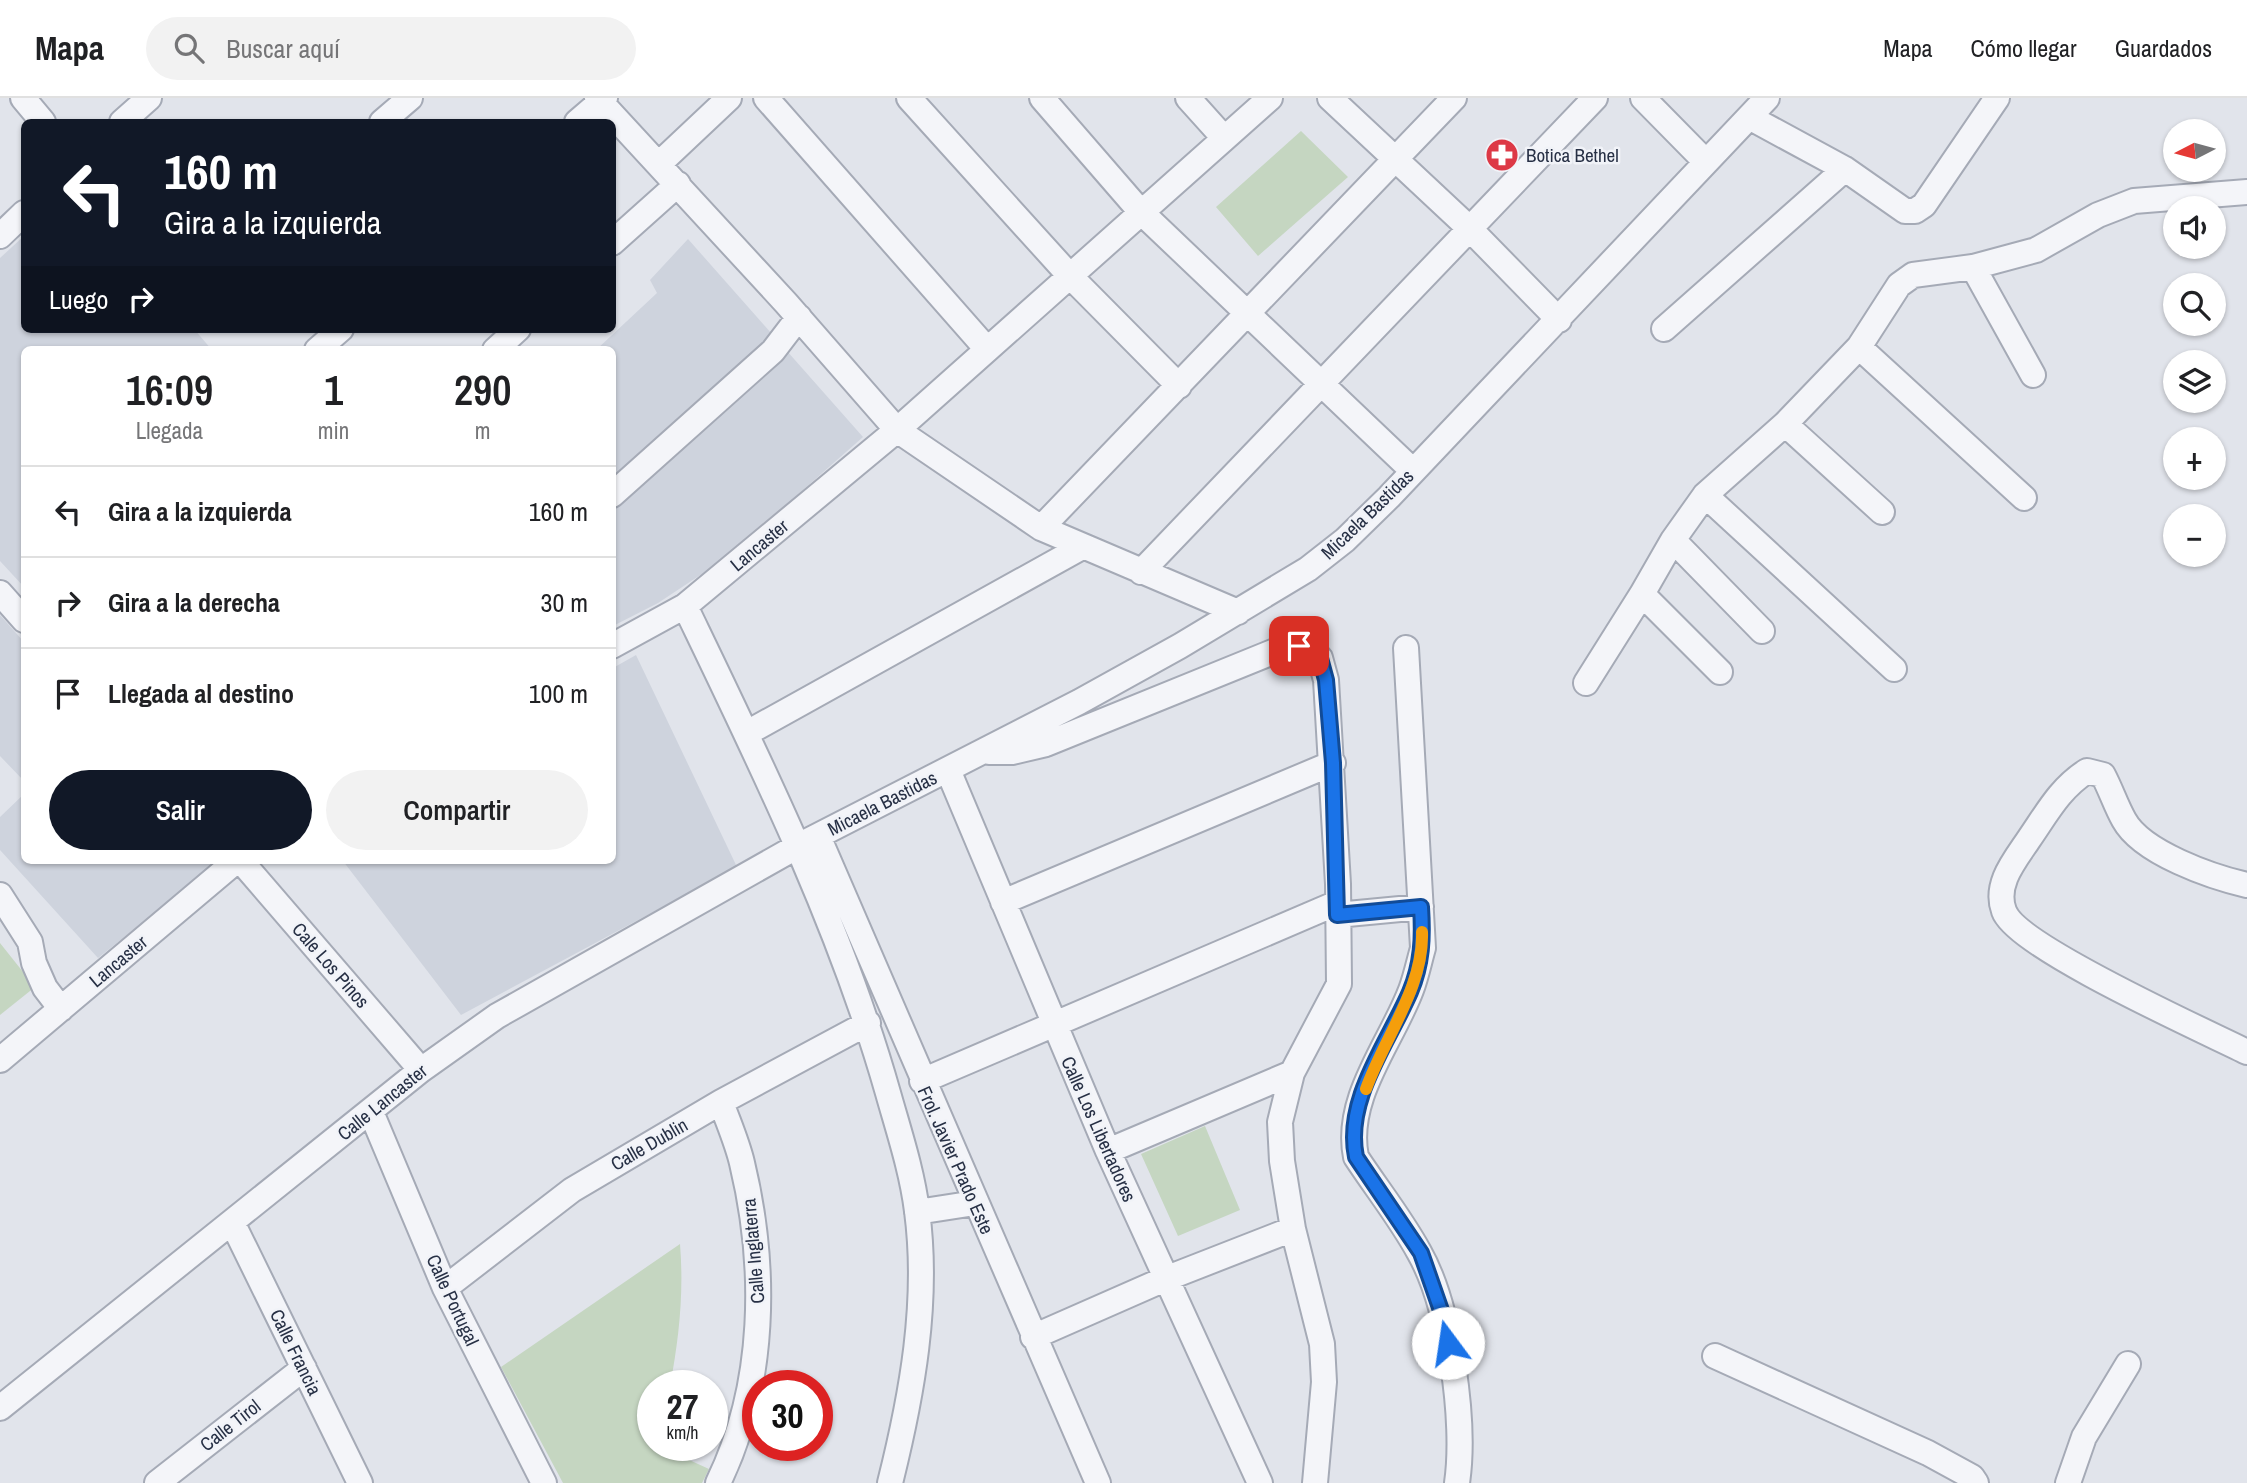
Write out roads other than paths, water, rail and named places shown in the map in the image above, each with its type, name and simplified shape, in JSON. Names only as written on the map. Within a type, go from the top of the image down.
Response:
[{"type":"street","points":[[23,98],[40,119]]},
{"type":"street","points":[[124,119],[149,98]]},
{"type":"street","points":[[386,119],[410,98]]},
{"type":"street","points":[[660,163],[729,98]]},
{"type":"street","points":[[766,98],[986,348]]},
{"type":"street","points":[[909,98],[1070,276],[1179,386]]},
{"type":"street","points":[[1042,98],[1140,211],[1250,312],[1413,471]]},
{"type":"street","points":[[1188,98],[1224,138]]},
{"type":"street","name":"Lancaster","points":[[616,644],[685,606],[897,430],[1270,98]]},
{"type":"street","points":[[1330,98],[1468,228],[1559,320]]},
{"type":"street","points":[[1041,528],[1454,98]]},
{"type":"street","points":[[1141,572],[1595,98]]},
{"type":"street","points":[[1643,98],[1706,162]]},
{"type":"street","name":"Micaela Bastidas","points":[[808,841],[984,751],[1238,612],[1328,554],[1413,471],[1559,320],[1767,98]]},
{"type":"street","points":[[1749,117],[1845,169],[1905,211],[1915,211],[1924,205],[1997,98]]},
{"type":"street","points":[[580,119],[601,99],[799,317],[897,430],[1041,528],[1238,612]]},
{"type":"street","points":[[1664,329],[1845,169]]},
{"type":"street","points":[[616,239],[678,184]]},
{"type":"street","points":[[1586,683],[1673,540],[1705,495],[1785,424],[1859,347],[1899,285],[1913,275],[1973,267],[2036,250],[2098,215],[2134,201],[2247,192]]},
{"type":"street","points":[[0,236],[21,216]]},
{"type":"street","points":[[1973,267],[2033,375]]},
{"type":"street","points":[[616,491],[773,351],[799,317]]},
{"type":"street","points":[[322,346],[336,333]]},
{"type":"street","points":[[499,346],[514,333]]},
{"type":"street","points":[[1859,347],[2024,498]]},
{"type":"street","points":[[1785,424],[1882,512]]},
{"type":"street","points":[[1705,495],[1894,669]]},
{"type":"street","points":[[1673,540],[1762,631]]},
{"type":"street","points":[[747,733],[1082,547]]},
{"type":"street","points":[[0,593],[21,617]]},
{"type":"street","points":[[1642,594],[1720,672]]},
{"type":"street","points":[[685,606],[747,733],[808,841],[868,1023],[908,1163],[917,1212],[919,1304],[909,1408],[890,1483]]},
{"type":"street","points":[[984,751],[1030,750],[1285,647],[1299,646],[1310,649],[1320,658],[1326,680],[1333,763],[1339,984],[1292,1073],[1280,1122],[1282,1161],[1293,1228],[1322,1344],[1324,1382],[1315,1483]]},
{"type":"street","points":[[1406,648],[1423,948],[1411,990],[1377,1057],[1353,1126],[1353,1143],[1356,1157],[1421,1253],[1444,1319],[1457,1391],[1461,1456],[1457,1483]]},
{"type":"street","points":[[1003,902],[1333,763]]},
{"type":"street","name":"Calle Los Libertadores","points":[[948,770],[1108,1152],[1260,1483]]},
{"type":"street","points":[[2247,885],[2211,877],[2139,838],[2124,821],[2103,775],[2087,771],[2067,783],[2003,877],[2003,910],[2014,927],[2076,966],[2247,1052]]},
{"type":"street","name":"Calle Lancaster","points":[[0,1408],[421,1070],[497,1016],[808,841]]},
{"type":"street","name":"Frol. Javier Prado Este","points":[[808,841],[922,1082],[1098,1483]]},
{"type":"street","name":"Lancaster","points":[[0,1060],[232,864]]},
{"type":"street","name":"Cale Los Pinos","points":[[244,864],[421,1070]]},
{"type":"street","points":[[0,895],[30,942],[34,963],[45,988],[61,1009]]},
{"type":"street","points":[[922,1082],[1053,1023],[1337,909],[1421,907]]},
{"type":"street","name":"Calle Dublin","points":[[445,1288],[572,1190],[721,1102],[868,1023]]},
{"type":"street","points":[[1108,1152],[1292,1073]]},
{"type":"street","name":"Calle Inglaterra","points":[[718,1483],[729,1461],[746,1399],[756,1341],[759,1280],[754,1222],[742,1160],[721,1102]]},
{"type":"street","name":"Calle Portugal","points":[[372,1112],[445,1288],[544,1483]]},
{"type":"street","points":[[917,1212],[975,1203]]},
{"type":"street","name":"Calle Francia","points":[[232,1222],[360,1483]]},
{"type":"street","points":[[1033,1337],[1165,1279],[1293,1228]]},
{"type":"street","points":[[1715,1356],[1928,1453],[1972,1477],[1976,1483]]},
{"type":"street","points":[[2068,1483],[2084,1437],[2128,1364]]},
{"type":"street","name":"Calle Tirol","points":[[173,1478],[304,1368]]},
{"type":"place","name":"Botica Bethel","points":[[1502,155]]}]
